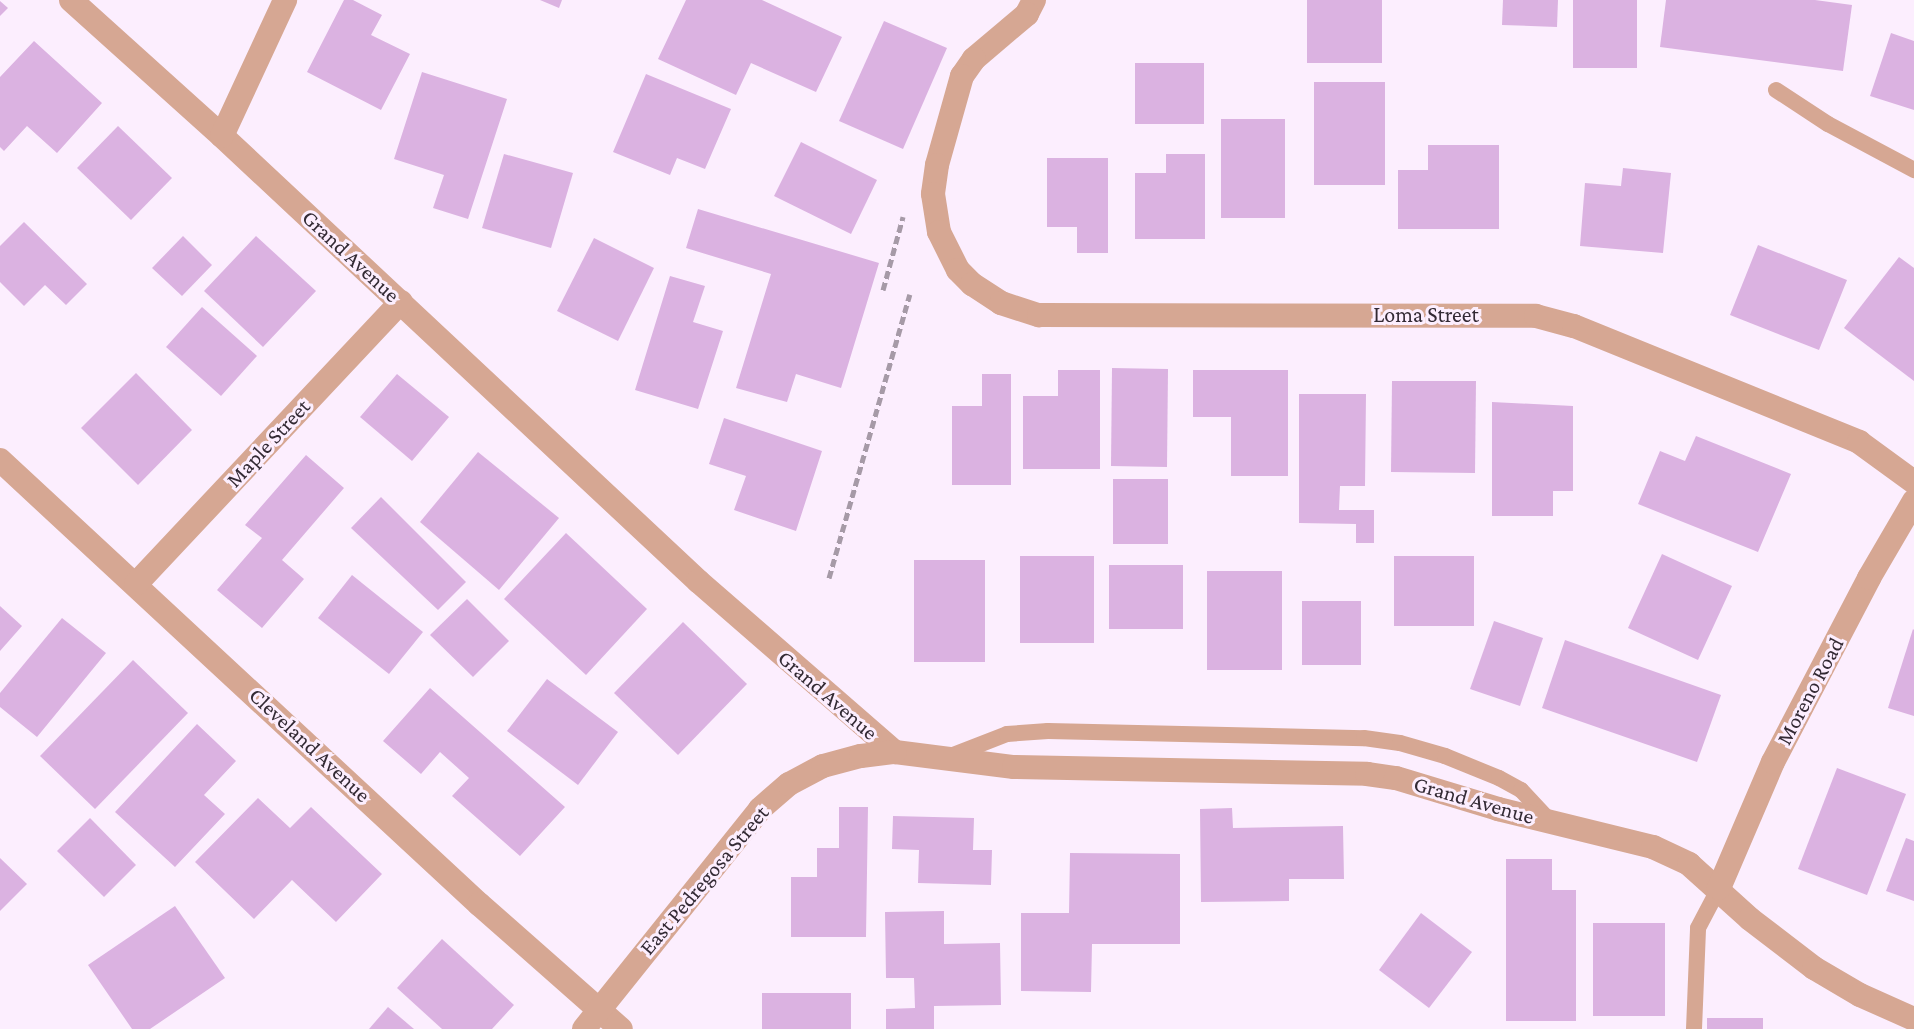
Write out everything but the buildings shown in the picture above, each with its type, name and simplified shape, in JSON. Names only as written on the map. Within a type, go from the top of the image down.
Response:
[{"type":"street","name":"Grand Avenue","points":[[71,0],[222,136],[698,581],[895,752],[1014,767],[1367,774],[1396,778],[1550,822],[1653,847],[1689,864],[1750,919],[1814,968],[1860,995],[1914,1019]]},
{"type":"street","points":[[222,136],[285,0]]},
{"type":"street","name":"Loma Street","points":[[1034,0],[1027,14],[974,59],[962,76],[937,165],[933,194],[939,232],[958,270],[972,284],[1001,303],[1039,315],[1507,315],[1556,321],[1859,442],[1914,482]]},
{"type":"street","name":"Maple Street","points":[[136,584],[401,302]]},
{"type":"street","name":"Cleveland Avenue","points":[[0,460],[479,904],[621,1029]]},
{"type":"street","name":"Moreno Road","points":[[1719,888],[1773,762],[1891,538],[1914,501]]},
{"type":"street","name":"East Pedregosa Street","points":[[584,1029],[760,809],[789,784],[823,766],[861,756],[895,752]]},
{"type":"lane","points":[[1776,90],[1828,124],[1914,170]]},
{"type":"lane","points":[[948,757],[1007,734],[1048,731],[1364,738],[1400,743],[1445,756],[1499,778],[1521,790],[1550,822]]},
{"type":"lane","points":[[1694,1029],[1698,928],[1719,888]]},
{"type":"path","points":[[883,290],[906,205]]},
{"type":"path","points":[[829,578],[910,294]]}]
